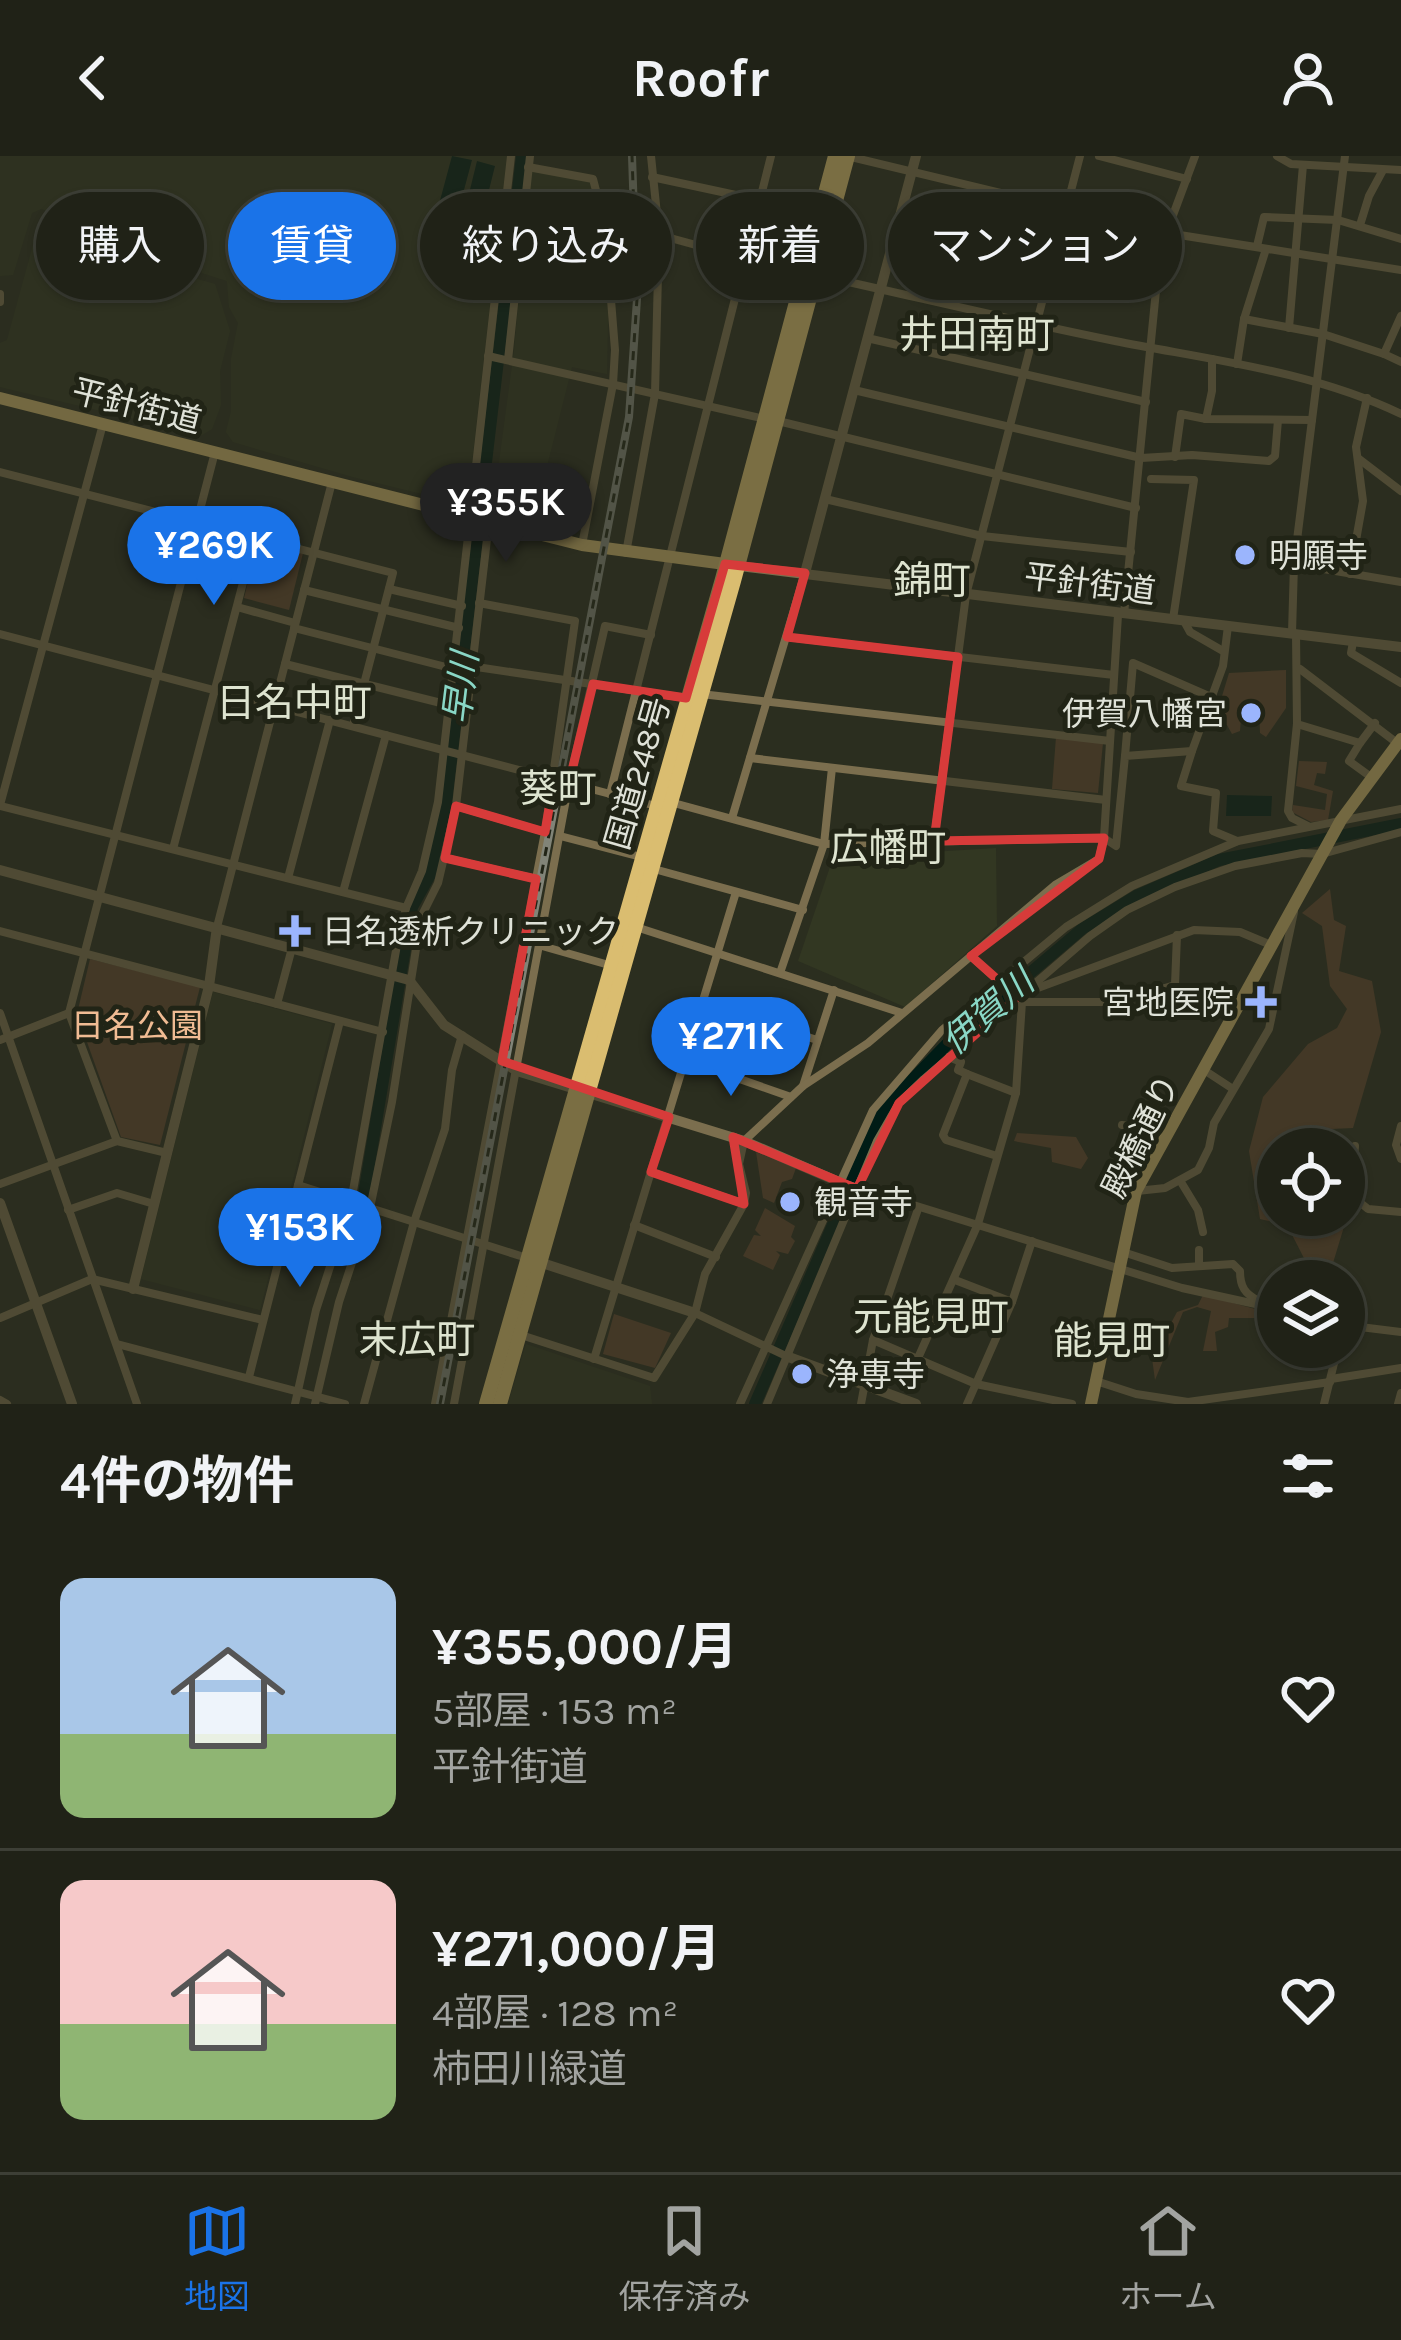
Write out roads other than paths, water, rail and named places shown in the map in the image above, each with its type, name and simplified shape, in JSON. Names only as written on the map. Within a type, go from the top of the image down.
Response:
[{"type":"highway","name":"国道248号","points":[[827,192],[835,156]]},
{"type":"highway","name":"国道248号","points":[[836,192],[847,156]]},
{"type":"highway","name":"国道248号","points":[[582,1094],[610,966],[663,804],[803,300]]},
{"type":"highway","name":"国道248号","points":[[487,1404],[635,926],[646,862]]},
{"type":"highway","name":"国道248号","points":[[500,1404],[533,1260]]},
{"type":"main road","name":"平針街道","points":[[0,398],[582,545],[732,565]]},
{"type":"main road","name":"殿橋通り","points":[[1091,1404],[1136,1191],[1339,824],[1399,741]]},
{"type":"street","points":[[295,1404],[316,1310],[351,1202],[406,908],[422,871],[438,802],[512,156]]},
{"type":"street","points":[[651,156],[653,192]]},
{"type":"street","points":[[761,192],[771,156]]},
{"type":"street","points":[[847,156],[996,192]]},
{"type":"street","points":[[907,192],[916,156]]},
{"type":"street","points":[[1071,192],[1080,156]]},
{"type":"street","points":[[1100,156],[1187,179]]},
{"type":"street","points":[[1182,192],[1195,156]]},
{"type":"street","points":[[1277,156],[1291,164],[1401,170]]},
{"type":"street","points":[[1309,826],[1288,811],[1299,668],[1294,564],[1345,156]]},
{"type":"street","points":[[508,361],[529,161],[593,179],[605,225],[615,350],[613,384],[582,545]]},
{"type":"street","points":[[1289,328],[1303,165]]},
{"type":"street","points":[[1360,225],[1383,170]]},
{"type":"street","points":[[652,177],[722,192]]},
{"type":"street","points":[[1237,364],[1262,248],[1264,217],[1338,220],[1401,239]]},
{"type":"street","points":[[1182,236],[1401,270]]},
{"type":"street","points":[[732,818],[805,573],[888,260]]},
{"type":"street","points":[[864,286],[1316,382],[1367,397],[1401,414]]},
{"type":"street","points":[[626,554],[655,394],[656,300]]},
{"type":"street","points":[[610,794],[733,300]]},
{"type":"street","points":[[934,841],[966,595],[1043,300]]},
{"type":"street","points":[[519,1335],[654,1378],[695,1312],[706,1274],[744,1204],[739,1164],[744,1142],[802,1086],[868,1043],[1055,885],[1099,859],[1114,675],[1142,458],[1154,300]]},
{"type":"street","points":[[1384,355],[1401,316]]},
{"type":"street","points":[[1244,319],[1323,334],[1401,362]]},
{"type":"street","points":[[867,338],[1147,402]]},
{"type":"street","points":[[488,356],[1136,508]]},
{"type":"street","points":[[1206,419],[1212,359]]},
{"type":"street","points":[[854,390],[1142,458],[1192,455],[1269,461],[1275,456],[1278,420]]},
{"type":"street","points":[[1350,574],[1363,501],[1357,458],[1367,397]]},
{"type":"street","points":[[1175,458],[1178,417],[1312,420]]},
{"type":"street","points":[[103,424],[0,806],[406,908]]},
{"type":"street","points":[[117,1141],[69,1012],[215,452]]},
{"type":"street","points":[[1357,458],[1401,491]]},
{"type":"street","points":[[0,472],[393,573],[353,726]]},
{"type":"street","points":[[1151,479],[1194,480],[1179,620],[1223,651]]},
{"type":"street","points":[[133,1288],[208,986],[217,927],[332,482]]},
{"type":"street","points":[[824,499],[982,536],[1131,552]]},
{"type":"street","points":[[315,1400],[339,1303],[370,1208],[421,917],[445,858],[456,806],[489,522]]},
{"type":"street","points":[[173,849],[255,538]]},
{"type":"street","points":[[1294,564],[1401,582]]},
{"type":"street","name":"平針街道","points":[[732,565],[1401,646]]},
{"type":"street","points":[[389,589],[462,606]]},
{"type":"street","points":[[304,590],[459,628]]},
{"type":"street","points":[[435,1404],[545,832],[575,621],[479,603]]},
{"type":"street","points":[[237,607],[454,669]]},
{"type":"street","points":[[454,1404],[569,783],[605,626],[651,635]]},
{"type":"street","points":[[1228,626],[1223,666],[1181,786],[1216,793],[1213,831],[1238,841]]},
{"type":"street","points":[[0,634],[610,794],[732,818],[824,844],[1103,838],[1116,846],[1133,663],[1211,698]]},
{"type":"street","points":[[787,637],[1114,675]]},
{"type":"street","points":[[1353,642],[1352,653],[1401,683]]},
{"type":"street","points":[[285,664],[449,705]]},
{"type":"street","points":[[470,666],[637,691],[1110,741]]},
{"type":"street","points":[[1299,668],[1399,741]]},
{"type":"street","points":[[288,878],[330,720]]},
{"type":"street","points":[[1372,778],[1349,761],[1375,723]]},
{"type":"street","points":[[1297,724],[1360,743]]},
{"type":"street","points":[[343,892],[386,735]]},
{"type":"street","points":[[1125,756],[1192,751]]},
{"type":"street","points":[[750,758],[1106,800]]},
{"type":"street","points":[[780,973],[824,844],[832,768]]},
{"type":"street","points":[[456,806],[545,832]]},
{"type":"street","points":[[740,1404],[873,1110],[905,1069],[998,980],[1101,903],[1238,841],[1401,808]]},
{"type":"street","points":[[767,1404],[877,1141],[899,1103],[949,1057],[1109,923],[1175,887],[1235,866],[1401,832]]},
{"type":"street","points":[[560,836],[802,910]]},
{"type":"street","points":[[445,858],[536,879]]},
{"type":"street","points":[[0,870],[409,980],[444,1025],[517,1071],[744,1142],[919,1209],[1182,1288],[1257,1304]]},
{"type":"street","points":[[594,1359],[736,892]]},
{"type":"street","points":[[1136,1191],[1181,1182],[1198,1170],[1214,1123],[1269,1029],[1295,906]]},
{"type":"street","points":[[635,926],[903,1013]]},
{"type":"street","points":[[1020,998],[1194,930],[1240,932],[1270,945]]},
{"type":"street","points":[[0,931],[383,1032]]},
{"type":"street","points":[[971,956],[1020,998],[1117,1002],[1175,985],[1177,935]]},
{"type":"street","points":[[542,946],[610,966]]},
{"type":"street","points":[[277,1004],[292,948]]},
{"type":"street","points":[[802,1086],[834,990]]},
{"type":"street","points":[[918,1358],[978,1224],[1016,1093],[1020,998]]},
{"type":"street","points":[[701,1002],[817,1040]]},
{"type":"street","points":[[4,1038],[69,1012]]},
{"type":"street","points":[[0,1013],[4,1038],[136,1404]]},
{"type":"street","points":[[249,1377],[340,1021]]},
{"type":"street","points":[[364,1404],[413,1222],[445,1129],[452,1070],[462,1035]]},
{"type":"street","points":[[949,1057],[961,1062],[958,1070],[1016,1093]]},
{"type":"street","points":[[685,1060],[792,1097]]},
{"type":"street","points":[[1202,1069],[1234,1089]]},
{"type":"street","points":[[967,1074],[943,1135],[997,1156]]},
{"type":"street","points":[[1122,1125],[1168,1130]]},
{"type":"street","points":[[1401,1126],[1396,1145],[1401,1159]]},
{"type":"street","points":[[0,1184],[117,1141],[167,1153]]},
{"type":"street","points":[[651,1172],[744,1204]]},
{"type":"street","points":[[1181,1182],[1198,1210],[1203,1232]]},
{"type":"street","points":[[298,1185],[695,1312],[786,1356],[916,1404]]},
{"type":"street","points":[[68,1210],[117,1193],[154,1204]]},
{"type":"street","points":[[0,1203],[72,1404]]},
{"type":"street","points":[[1365,1207],[1401,1212]]},
{"type":"street","points":[[861,1404],[873,1340],[919,1209]]},
{"type":"street","points":[[634,1225],[717,1258]]},
{"type":"street","points":[[967,1404],[1012,1302],[1032,1241]]},
{"type":"street","points":[[1198,1266],[1199,1250]]},
{"type":"street","points":[[1121,1251],[1172,1268],[1233,1264],[1240,1271],[1240,1285],[1257,1300]]},
{"type":"street","points":[[0,1318],[92,1279],[263,1320]]},
{"type":"street","points":[[955,1280],[1012,1302]]},
{"type":"street","points":[[1365,1327],[1401,1332]]},
{"type":"street","points":[[873,1340],[976,1384],[1072,1404]]},
{"type":"street","points":[[116,1343],[298,1391],[315,1400],[345,1404]]},
{"type":"street","points":[[1324,1404],[1333,1368]]},
{"type":"street","points":[[1096,1381],[1136,1394],[1188,1402],[1401,1368]]},
{"type":"street","points":[[1398,1404],[1401,1393]]},
{"type":"water","points":[[452,156],[472,160],[463,192],[442,192]]},
{"type":"water","points":[[477,161],[495,166],[488,192],[469,192]]},
{"type":"water","points":[[1227,795],[1272,796],[1271,816],[1226,816]]},
{"type":"waterway","name":"早川","points":[[361,1212],[412,907],[431,873],[446,803],[522,156]]},
{"type":"waterway","name":"伊賀川","points":[[755,1404],[883,1110],[951,1040],[1082,929],[1136,896],[1219,860],[1401,824]]},
{"type":"railway","points":[[440,1404],[629,417],[637,299],[632,156]]},
{"type":"place","name":"明願寺","points":[[1245,555]]},
{"type":"place","name":"伊賀八幡宮","points":[[1251,713]]},
{"type":"place","name":"日名透析クリニック","points":[[295,931]]},
{"type":"place","name":"宮地医院","points":[[1261,1002]]},
{"type":"place","name":"観音寺","points":[[790,1202]]},
{"type":"place","name":"浄専寺","points":[[802,1374]]},
{"type":"district","name":"井田南町","points":[[977,334]]},
{"type":"district","name":"錦町","points":[[932,580]]},
{"type":"district","name":"日名中町","points":[[294,702]]},
{"type":"district","name":"葵町","points":[[558,788]]},
{"type":"district","name":"広幡町","points":[[888,847]]},
{"type":"district","name":"元能見町","points":[[931,1316]]},
{"type":"district","name":"末広町","points":[[417,1339]]},
{"type":"district","name":"能見町","points":[[1112,1340]]},
{"type":"park label","name":"日名公園","points":[[137,1025]]}]
